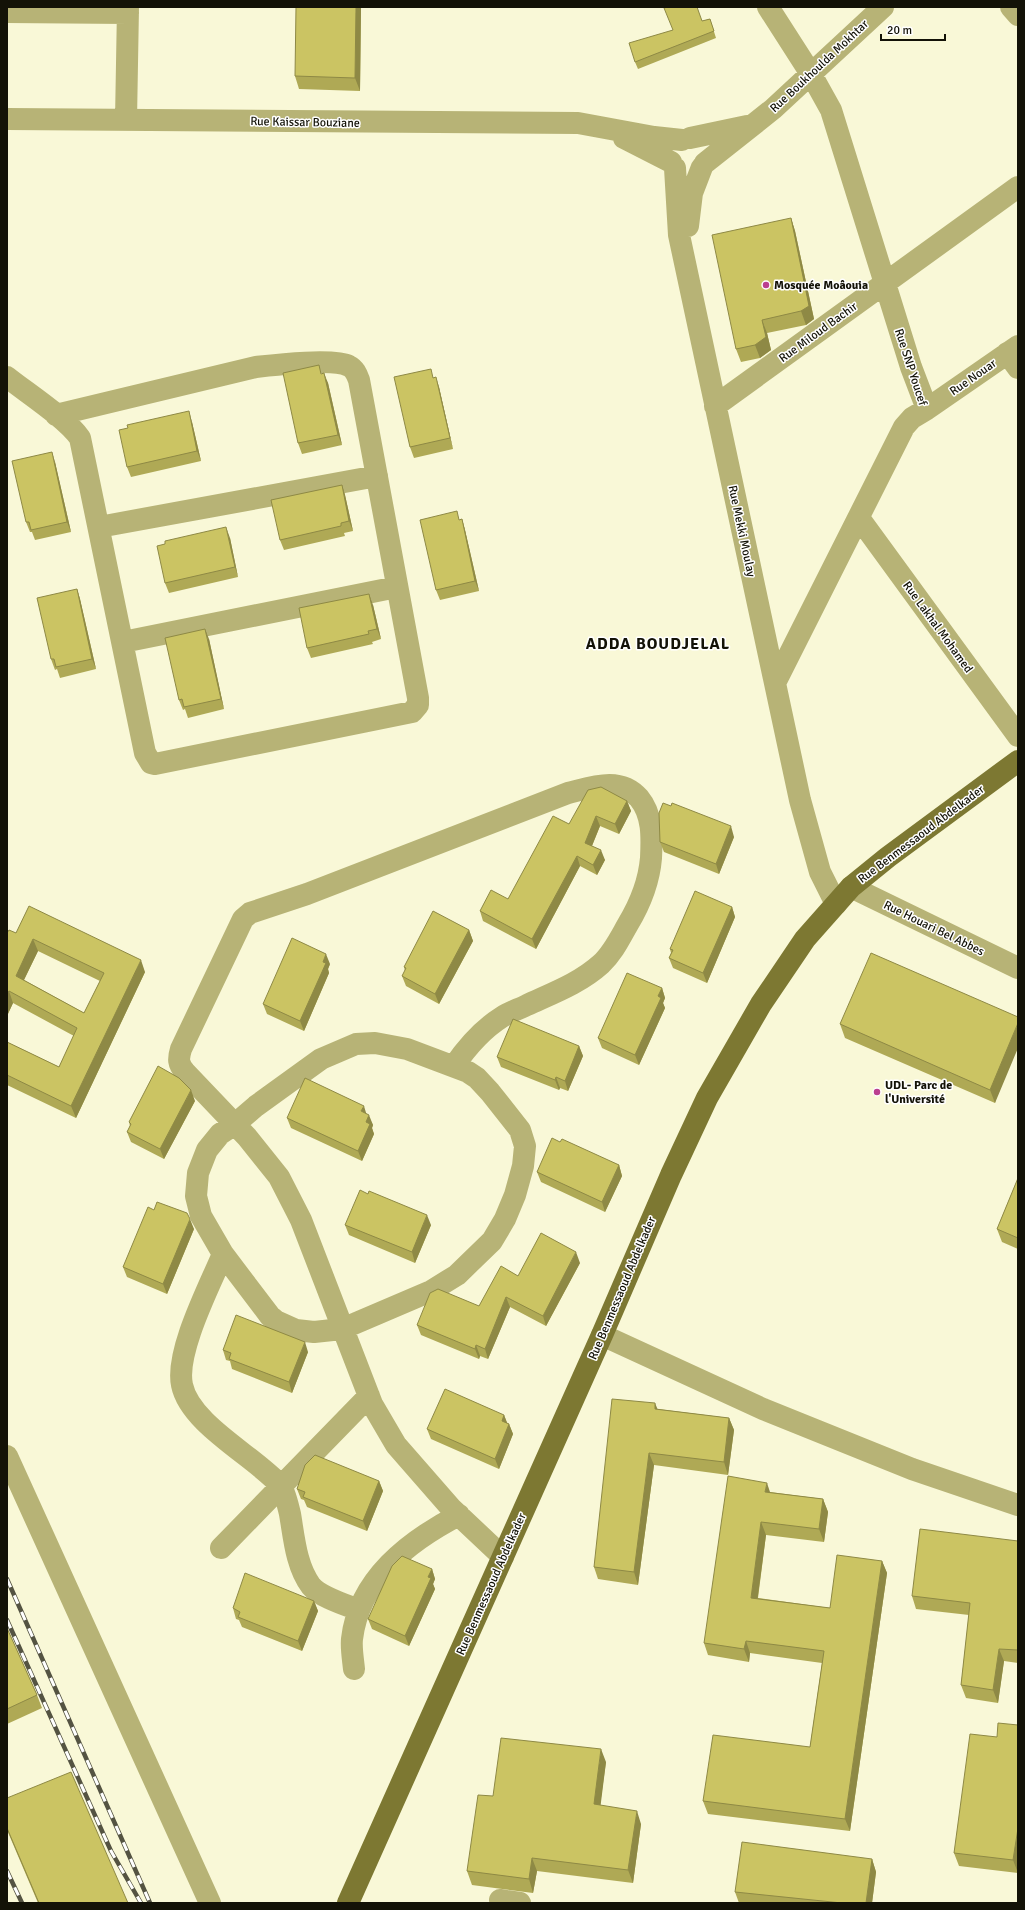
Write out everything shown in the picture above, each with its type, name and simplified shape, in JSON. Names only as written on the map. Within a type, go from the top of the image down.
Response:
[{"type":"main road","name":"Rue Benmessaoud Abdelkader","points":[[348,1903],[602,1335],[671,1175],[707,1098],[761,1004],[804,939],[851,887],[888,857],[1018,761]]},
{"type":"street","name":"Rue SNP Youcef","points":[[768,7],[811,74],[831,110],[911,367],[927,409],[908,422],[775,683]]},
{"type":"street","name":"Rue Boukhoulda Mokhtar","points":[[703,165],[773,109],[854,36],[883,7]]},
{"type":"street","points":[[1011,7],[1018,15]]},
{"type":"street","points":[[7,12],[128,10],[126,120]]},
{"type":"street","name":"Rue Kaissar Bouziane","points":[[7,119],[578,123],[602,126],[654,137],[686,139]]},
{"type":"street","points":[[686,263],[679,235],[671,150],[674,145],[686,139],[754,124]]},
{"type":"street","points":[[602,126],[673,165],[679,172],[689,174],[698,171],[703,165]]},
{"type":"street","points":[[686,139],[696,140],[704,147],[706,158],[690,202],[686,263]]},
{"type":"street","name":"Rue Miloud Bachir","points":[[715,406],[1018,187]]},
{"type":"street","name":"Rue Mekki Moulay","points":[[686,263],[715,406],[800,800],[820,872],[836,904]]},
{"type":"street","name":"Rue Nouar","points":[[927,409],[1014,356]]},
{"type":"street","points":[[7,377],[56,415],[80,438],[145,753],[151,763],[412,712],[418,705],[418,698],[360,380],[355,370],[348,365],[343,364],[288,364],[256,367],[56,415]]},
{"type":"street","points":[[99,527],[377,476]]},
{"type":"street","name":"Rue Lakhal Mohamed","points":[[859,518],[1018,736]]},
{"type":"street","points":[[123,642],[397,587]]},
{"type":"street","points":[[454,1066],[477,1037],[503,1016],[578,980],[600,965],[615,947],[634,914],[643,893],[650,865],[652,843],[649,818],[640,799],[632,791],[613,784],[601,784],[568,793],[307,894],[254,911],[246,916],[181,1049],[178,1062],[184,1072],[235,1124],[279,1177],[300,1220],[369,1396],[396,1445],[459,1515],[503,1557]]},
{"type":"street","name":"Rue Houari Bel Abbes","points":[[851,887],[1018,968]]},
{"type":"street","points":[[375,1043],[407,1050],[454,1066],[478,1078],[520,1130],[525,1146],[523,1166],[508,1213],[492,1241],[457,1275],[431,1291],[342,1329],[314,1332],[296,1330],[276,1321],[263,1308],[223,1254],[201,1216],[196,1196],[198,1173],[207,1150],[220,1134],[235,1124],[256,1106],[321,1059],[356,1044],[375,1043]]},
{"type":"street","points":[[223,1254],[189,1337],[182,1362],[182,1385],[188,1403],[202,1418],[281,1486],[289,1510],[299,1562],[312,1586],[331,1598],[360,1610]]},
{"type":"street","points":[[602,1335],[777,1415],[912,1469],[1018,1505]]},
{"type":"street","points":[[221,1548],[369,1396]]},
{"type":"street","points":[[7,1456],[210,1903]]},
{"type":"street","points":[[354,1669],[352,1639],[360,1610],[376,1579],[403,1550],[431,1529],[459,1515]]},
{"type":"building","points":[[296,7],[356,7],[355,78],[295,76]]},
{"type":"building","points":[[697,7],[702,21],[710,19],[714,31],[635,62],[629,43],[673,30],[664,8]]},
{"type":"building","name":"Mosquée Moâouia","points":[[791,218],[809,306],[801,311],[762,320],[766,337],[755,345],[736,349],[712,235]]},
{"type":"building","points":[[319,365],[321,374],[324,373],[338,435],[298,443],[283,373]]},
{"type":"building","points":[[431,369],[433,378],[436,377],[450,438],[410,447],[394,377]]},
{"type":"building","points":[[189,411],[197,451],[127,467],[119,430],[128,428],[127,425]]},
{"type":"building","points":[[52,452],[67,522],[31,530],[29,522],[26,522],[12,461]]},
{"type":"building","points":[[342,485],[349,521],[341,523],[341,526],[280,540],[271,500]]},
{"type":"building","points":[[457,511],[459,520],[462,519],[475,581],[436,590],[420,520]]},
{"type":"building","points":[[226,527],[235,567],[165,583],[157,546],[165,544],[165,541]]},
{"type":"building","points":[[77,589],[92,659],[56,667],[54,659],[51,659],[37,598]]},
{"type":"building","points":[[369,594],[377,629],[368,631],[369,634],[307,648],[299,608]]},
{"type":"building","points":[[205,629],[221,699],[184,707],[182,699],[179,700],[165,638]]},
{"type":"building","points":[[601,787],[627,801],[615,824],[596,816],[585,843],[601,850],[593,865],[577,856],[532,939],[480,911],[491,890],[508,899],[553,816],[569,824],[588,790]]},
{"type":"building","points":[[663,803],[671,806],[672,803],[731,826],[716,864],[660,842],[659,813]]},
{"type":"building","points":[[695,891],[732,907],[703,973],[669,958],[673,950],[670,949]]},
{"type":"building","points":[[29,906],[141,960],[71,1106],[7,1075],[7,1042],[59,1067],[77,1028],[9,991],[7,994],[7,933],[9,930],[16,933]],"holes":[[[33,939],[104,973],[84,1013],[16,976]]]},
{"type":"building","points":[[433,911],[469,930],[435,994],[402,976],[406,968],[404,967]]},
{"type":"building","points":[[292,938],[326,954],[323,962],[326,963],[300,1021],[263,1004]]},
{"type":"building","points":[[871,953],[1018,1017],[1018,1023],[990,1090],[840,1024]]},
{"type":"building","points":[[627,973],[662,988],[658,996],[661,998],[635,1055],[598,1038]]},
{"type":"building","points":[[513,1019],[579,1046],[565,1081],[556,1077],[555,1080],[497,1057]]},
{"type":"building","points":[[158,1066],[179,1078],[191,1090],[160,1149],[127,1132],[131,1124],[129,1122]]},
{"type":"building","points":[[305,1078],[364,1106],[361,1111],[369,1115],[366,1122],[370,1124],[358,1151],[287,1118]]},
{"type":"building","points":[[552,1138],[560,1142],[562,1139],[619,1165],[602,1202],[537,1172]]},
{"type":"building","points":[[1018,1178],[1018,1238],[997,1229]]},
{"type":"building","points":[[360,1190],[368,1194],[369,1191],[427,1215],[412,1252],[345,1225]]},
{"type":"building","points":[[157,1202],[187,1213],[190,1219],[163,1284],[123,1267],[148,1207],[154,1210]]},
{"type":"building","points":[[541,1233],[576,1252],[543,1316],[506,1297],[485,1349],[476,1345],[475,1349],[417,1325],[430,1293],[438,1289],[479,1306],[501,1266],[518,1276]]},
{"type":"building","points":[[236,1315],[305,1342],[289,1382],[229,1359],[231,1353],[223,1350]]},
{"type":"building","points":[[445,1389],[504,1415],[502,1421],[509,1424],[495,1459],[427,1429]]},
{"type":"building","points":[[612,1399],[655,1403],[655,1409],[729,1418],[724,1462],[649,1453],[634,1572],[594,1567]]},
{"type":"building","points":[[315,1455],[379,1481],[363,1521],[303,1497],[305,1492],[297,1489],[305,1465]]},
{"type":"building","points":[[728,1476],[767,1483],[765,1492],[823,1499],[819,1529],[761,1522],[751,1598],[830,1608],[837,1555],[882,1561],[845,1819],[703,1801],[713,1735],[810,1747],[824,1651],[746,1641],[744,1649],[704,1643]]},
{"type":"building","points":[[920,1529],[1018,1541],[1018,1650],[999,1649],[993,1690],[961,1685],[970,1603],[912,1596]]},
{"type":"building","points":[[402,1556],[432,1569],[428,1577],[431,1578],[405,1636],[368,1619],[392,1566]]},
{"type":"building","points":[[245,1573],[314,1601],[298,1641],[238,1617],[240,1612],[233,1608]]},
{"type":"building","points":[[7,1628],[37,1695],[7,1709]]},
{"type":"building","points":[[998,1723],[1018,1725],[1018,1828],[1013,1860],[954,1853],[970,1734],[997,1737]]},
{"type":"building","points":[[501,1738],[601,1749],[594,1804],[637,1811],[628,1870],[532,1858],[529,1879],[467,1871],[478,1795],[493,1796]]},
{"type":"building","points":[[71,1772],[128,1903],[39,1903],[7,1828],[7,1798]]},
{"type":"building","points":[[742,1842],[872,1859],[866,1903],[842,1903],[735,1892]]},
{"type":"railway","points":[[7,1579],[150,1903]]},
{"type":"railway","points":[[7,1620],[111,1851],[141,1903]]},
{"type":"railway","points":[[7,1871],[22,1903]]},
{"type":"place","name":"Mosquée Moâouia","points":[[766,285]]},
{"type":"place","name":"UDL- Parc de l'Université","points":[[877,1092]]},
{"type":"district","name":"ADDA BOUDJELAL","points":[[658,643]]}]
